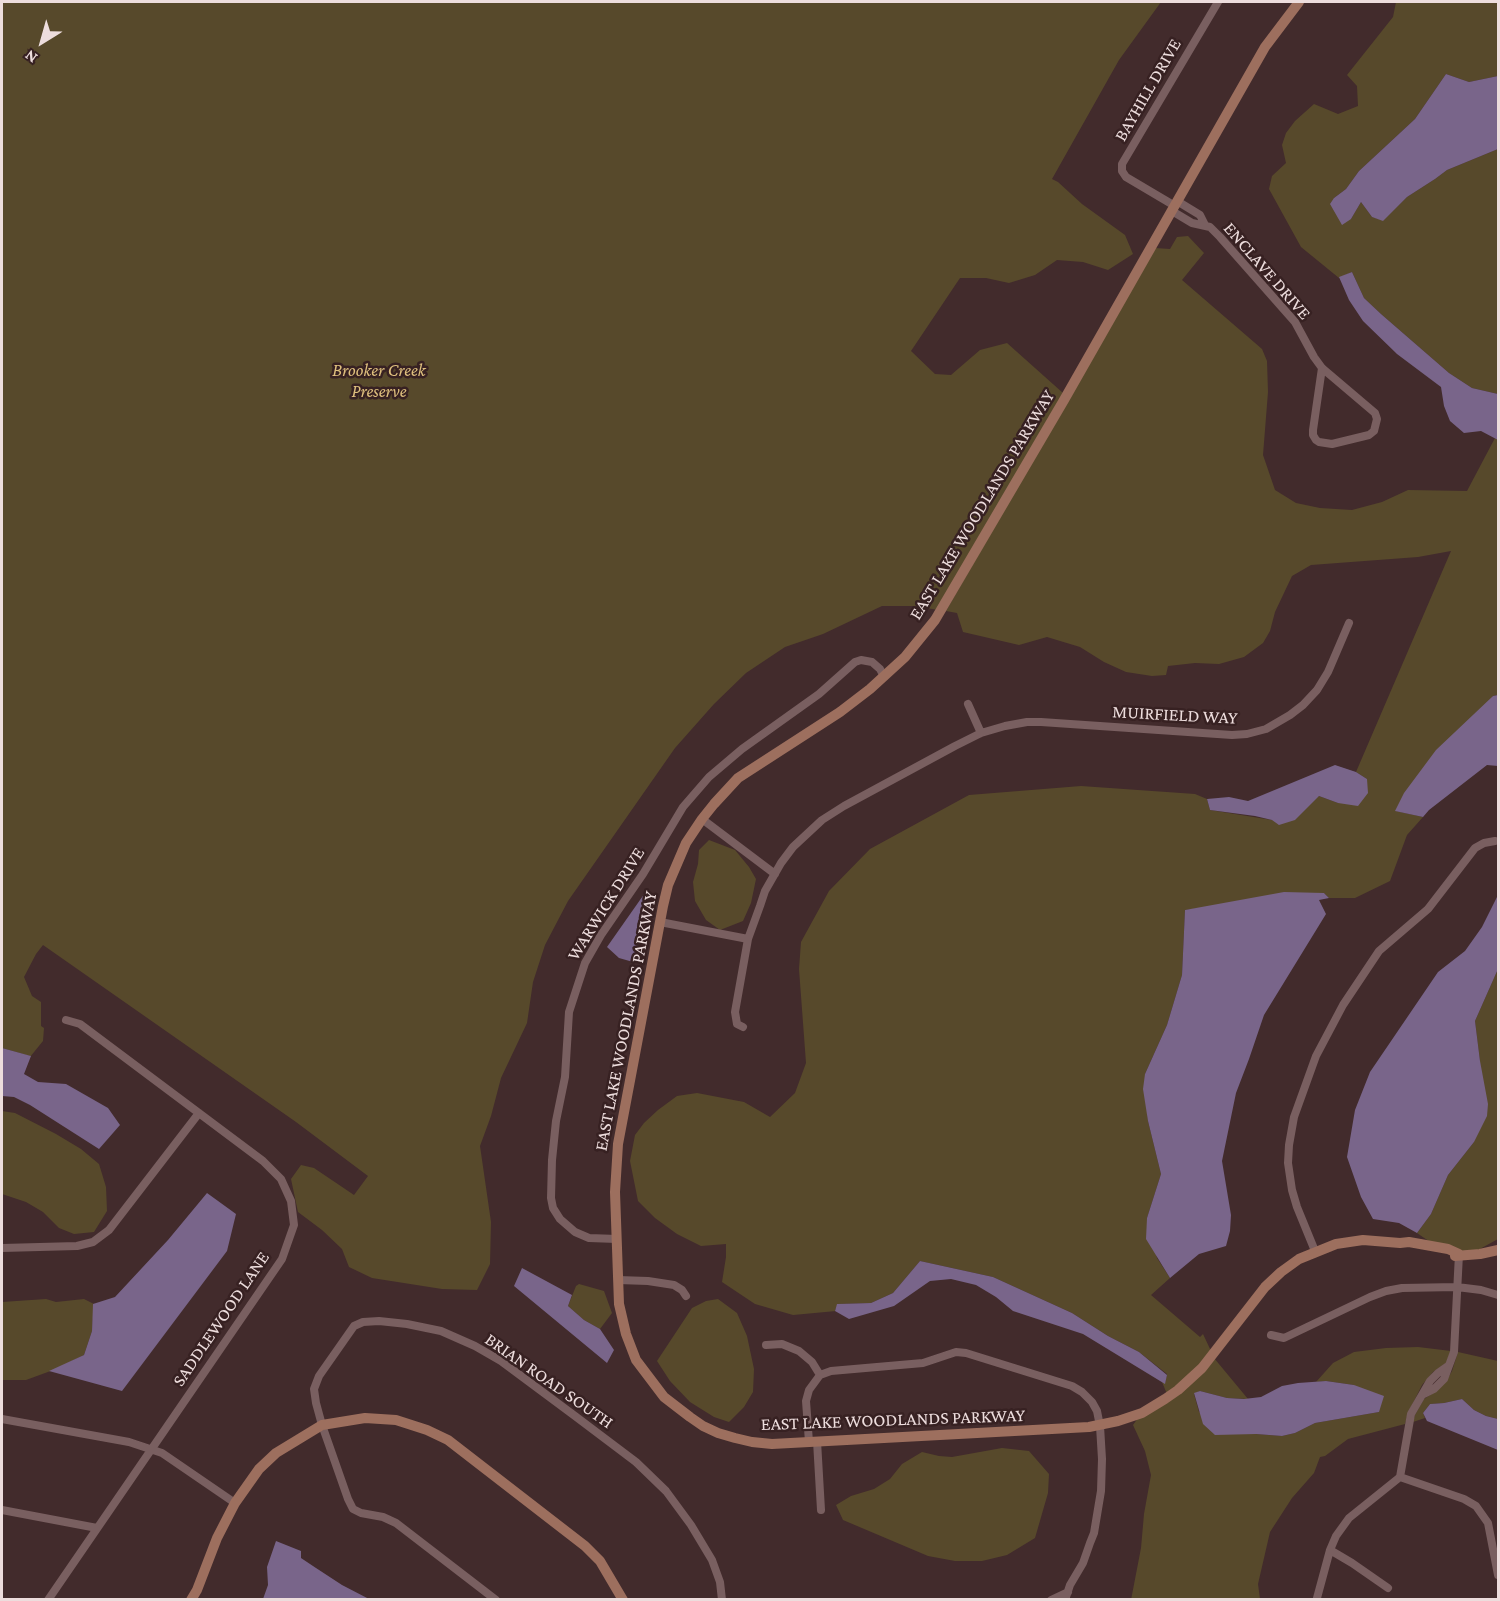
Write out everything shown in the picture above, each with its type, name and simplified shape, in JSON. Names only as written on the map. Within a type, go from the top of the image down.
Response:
[{"type":"street","name":"BAYHILL DRIVE","points":[[1175,206],[1126,177],[1122,171],[1122,164],[1218,2]]},
{"type":"street","name":"EAST LAKE WOODLANDS PARKWAY","points":[[1299,2],[1265,47],[943,608],[915,645],[884,677],[840,712],[738,778],[702,819],[686,843],[668,885],[618,1144],[615,1192],[619,1304],[626,1334],[636,1360],[664,1397],[703,1426],[735,1438],[762,1443],[813,1442],[1100,1426],[1142,1413],[1186,1383],[1202,1368],[1273,1280],[1290,1265],[1315,1251],[1355,1240],[1409,1242],[1470,1255],[1498,1250]]},
{"type":"street","name":"ENCLAVE DRIVE","points":[[1175,206],[1200,215],[1205,225],[1220,237],[1280,304],[1294,322],[1322,368],[1375,413],[1376,426],[1369,435],[1332,444],[1316,440],[1313,430],[1322,368]]},
{"type":"street","name":"MUIRFIELD WAY","points":[[743,1027],[737,1024],[735,1012],[748,939],[765,891],[793,847],[822,820],[981,733],[1005,726],[1028,722],[1224,735],[1256,732],[1290,715],[1317,690],[1328,672],[1349,623]]},
{"type":"street","name":"WARWICK DRIVE","points":[[617,1239],[589,1238],[575,1232],[560,1219],[553,1208],[551,1198],[552,1160],[556,1121],[565,1077],[569,1012],[585,963],[678,815],[709,777],[742,749],[819,694],[855,662],[861,660],[872,662],[880,669],[884,677]]},
{"type":"street","points":[[969,704],[981,733]]},
{"type":"street","points":[[702,819],[775,874]]},
{"type":"street","points":[[1315,1251],[1297,1207],[1288,1163],[1294,1117],[1316,1056],[1343,1005],[1379,951],[1428,909],[1475,848],[1495,841]]},
{"type":"street","points":[[660,922],[748,939]]},
{"type":"street","name":"SADDLEWOOD LANE","points":[[48,1599],[282,1259],[294,1225],[291,1201],[281,1179],[263,1161],[80,1024],[66,1020]]},
{"type":"street","points":[[2,1248],[77,1246],[93,1242],[114,1223],[199,1113]]},
{"type":"street","points":[[1317,1598],[1336,1536],[1349,1518],[1400,1477],[1411,1414],[1430,1381],[1448,1366],[1455,1352],[1459,1254]]},
{"type":"street","points":[[618,1280],[674,1285],[686,1296]]},
{"type":"street","points":[[1271,1335],[1284,1338],[1386,1291],[1412,1287],[1458,1287],[1498,1295]]},
{"type":"street","name":"BRIAN ROAD SOUTH","points":[[496,1599],[396,1523],[383,1517],[361,1514],[353,1509],[322,1425],[314,1389],[319,1376],[354,1326],[363,1322],[379,1321],[441,1331],[501,1361],[636,1462],[666,1491],[691,1525],[712,1560],[720,1582],[722,1599]]},
{"type":"street","points":[[766,1345],[782,1344],[799,1351],[812,1362],[820,1375]]},
{"type":"street","points":[[821,1510],[806,1401],[809,1390],[820,1375],[831,1371],[923,1363],[956,1352],[966,1353],[1072,1386],[1092,1402],[1096,1411],[1100,1426],[1101,1480],[1094,1533],[1087,1553],[1066,1595],[1051,1599]]},
{"type":"street","points":[[191,1599],[197,1590],[217,1538],[236,1503],[259,1469],[276,1453],[322,1425],[365,1418],[396,1420],[427,1430],[447,1440],[585,1545],[600,1561],[622,1599]]},
{"type":"street","points":[[2,1419],[129,1442],[162,1453],[236,1503]]},
{"type":"street","points":[[1400,1477],[1464,1498],[1476,1506],[1488,1524],[1498,1575]]},
{"type":"street","points":[[2,1509],[98,1528]]},
{"type":"street","points":[[1330,1550],[1388,1588]]},
{"type":"green space","name":"Brooker Creek Preserve","points":[[2,2],[1161,2],[1119,60],[1052,179],[1125,235],[1133,254],[1108,270],[1083,262],[1057,260],[1035,275],[1009,283],[986,278],[960,278],[911,351],[935,374],[951,375],[980,350],[1007,343],[1063,393],[938,610],[915,606],[882,606],[823,634],[785,647],[746,673],[714,704],[675,748],[568,901],[545,945],[533,982],[527,1023],[501,1078],[480,1146],[491,1222],[490,1264],[477,1290],[442,1289],[372,1278],[349,1267],[342,1249],[298,1212],[291,1179],[301,1165],[314,1168],[354,1195],[368,1176],[296,1122],[43,945],[24,977],[32,996],[41,1002],[43,1041],[30,1057],[2,1048]]},
{"type":"green space","points":[[1396,2],[1498,2],[1498,76],[1469,82],[1446,74],[1415,119],[1359,171],[1346,189],[1334,198],[1351,219],[1361,202],[1372,217],[1383,220],[1407,197],[1447,170],[1498,149],[1498,394],[1472,388],[1449,373],[1364,298],[1352,272],[1339,278],[1301,247],[1269,189],[1272,176],[1286,163],[1282,145],[1286,133],[1295,121],[1314,104],[1338,114],[1358,106],[1357,86],[1347,75],[1393,17]]},
{"type":"green space","points":[[1188,236],[1204,253],[1182,280],[1262,349],[1267,361],[1268,392],[1263,455],[1275,490],[1296,503],[1320,508],[1352,510],[1382,502],[1408,490],[1467,491],[1495,438],[1498,440],[1498,695],[1493,696],[1396,811],[1423,817],[1407,835],[1390,881],[1355,898],[1329,898],[1324,893],[1185,910],[1182,975],[1167,1025],[1145,1074],[1148,1121],[1161,1174],[1147,1218],[1157,1258],[1170,1278],[1151,1295],[1200,1337],[1203,1334],[1211,1351],[1199,1366],[1167,1394],[1162,1382],[1165,1383],[1167,1374],[1139,1352],[1072,1313],[993,1277],[920,1261],[893,1293],[871,1303],[838,1304],[836,1311],[793,1315],[755,1304],[722,1282],[726,1244],[701,1246],[677,1234],[655,1218],[638,1201],[630,1161],[635,1135],[658,1110],[677,1096],[697,1093],[744,1102],[770,1117],[795,1093],[806,1063],[799,969],[801,942],[829,891],[870,849],[969,795],[1081,786],[1195,794],[1207,799],[1210,810],[1272,820],[1319,796],[1338,803],[1367,779],[1356,772],[1451,551],[1418,557],[1311,565],[1292,576],[1263,643],[1244,657],[1219,664],[1195,663],[1168,666],[1166,675],[1152,676],[1126,672],[1080,647],[1047,637],[1019,645],[963,632],[957,613],[946,611],[1155,248],[1170,249],[1177,237]]},
{"type":"green space","points":[[709,840],[735,850],[756,879],[751,903],[743,921],[720,930],[706,920],[695,901],[693,882],[699,850]]},
{"type":"green space","points":[[1498,969],[1498,1239],[1478,1250],[1463,1251],[1430,1242],[1417,1233],[1431,1214],[1448,1175],[1474,1142],[1480,1061],[1475,1021]]},
{"type":"green space","points":[[2,1111],[15,1113],[56,1134],[81,1149],[99,1164],[106,1187],[107,1211],[94,1232],[74,1234],[59,1228],[43,1212],[26,1202],[2,1194]]},
{"type":"green space","points":[[579,1284],[604,1291],[612,1313],[600,1329],[584,1320],[568,1306]]},
{"type":"green space","points":[[46,1299],[56,1302],[84,1299],[94,1304],[92,1331],[84,1355],[26,1380],[2,1380],[2,1302]]},
{"type":"green space","points":[[718,1299],[737,1313],[747,1336],[754,1369],[753,1392],[744,1407],[729,1422],[714,1417],[690,1402],[670,1381],[657,1361],[692,1308],[706,1301]]},
{"type":"green space","points":[[1418,1347],[1451,1351],[1446,1363],[1433,1372],[1422,1385],[1405,1424],[1348,1439],[1325,1456],[1320,1457],[1314,1473],[1292,1498],[1270,1532],[1258,1584],[1260,1599],[1131,1600],[1151,1475],[1145,1451],[1133,1425],[1138,1418],[1214,1358],[1248,1399],[1227,1398],[1200,1391],[1194,1394],[1199,1412],[1256,1434],[1282,1436],[1295,1433],[1315,1423],[1379,1412],[1354,1385],[1316,1382],[1333,1363],[1354,1352]]},
{"type":"green space","points":[[1458,1352],[1498,1361],[1498,1419],[1474,1410],[1462,1399],[1430,1404],[1423,1413],[1425,1418],[1413,1422],[1424,1399],[1447,1380]]},
{"type":"green space","points":[[1002,1448],[1029,1451],[1049,1474],[1048,1493],[1035,1538],[1007,1555],[982,1561],[955,1561],[928,1556],[843,1520],[836,1505],[851,1496],[874,1489],[890,1479],[902,1464],[922,1452],[952,1457]]},
{"type":"shaded area","points":[[1446,74],[1469,82],[1498,76],[1498,149],[1447,170],[1407,197],[1383,221],[1372,217],[1361,202],[1351,219],[1342,225],[1330,204],[1334,198],[1346,189],[1359,171],[1415,119]]},
{"type":"shaded area","points":[[1352,272],[1364,298],[1449,373],[1472,388],[1498,394],[1498,440],[1481,431],[1464,433],[1450,421],[1444,406],[1441,387],[1397,354],[1363,321],[1349,300],[1339,277]]},
{"type":"shaded area","points":[[1498,695],[1498,766],[1487,765],[1423,817],[1395,811],[1404,793],[1436,750],[1493,696]]},
{"type":"shaded area","points":[[1335,765],[1356,772],[1367,779],[1368,793],[1358,806],[1338,803],[1319,796],[1295,820],[1279,825],[1272,820],[1255,816],[1210,810],[1207,799],[1229,797],[1248,801]]},
{"type":"shaded area","points":[[647,890],[644,937],[633,962],[619,958],[607,947]]},
{"type":"shaded area","points":[[1284,892],[1324,893],[1329,898],[1319,900],[1326,914],[1264,1015],[1236,1093],[1222,1161],[1231,1215],[1226,1246],[1199,1254],[1170,1278],[1146,1239],[1147,1218],[1161,1174],[1143,1089],[1145,1074],[1167,1025],[1182,975],[1185,910]]},
{"type":"shaded area","points":[[1498,895],[1498,969],[1475,1021],[1488,1104],[1487,1116],[1474,1142],[1448,1175],[1431,1214],[1417,1233],[1399,1223],[1373,1219],[1361,1197],[1347,1157],[1355,1110],[1370,1072],[1438,972],[1465,951],[1482,927]]},
{"type":"shaded area","points":[[2,1048],[31,1056],[24,1074],[38,1082],[66,1084],[108,1108],[120,1125],[99,1149],[30,1105],[14,1097],[2,1096]]},
{"type":"shaded area","points":[[207,1193],[236,1214],[227,1251],[122,1391],[49,1371],[84,1355],[92,1331],[93,1304],[115,1297],[168,1240]]},
{"type":"shaded area","points":[[920,1261],[993,1277],[1072,1313],[1139,1352],[1167,1375],[1165,1384],[1083,1334],[1013,1311],[976,1285],[951,1279],[930,1281],[894,1306],[849,1319],[835,1311],[837,1304],[871,1303],[893,1293]]},
{"type":"shaded area","points":[[522,1268],[572,1295],[568,1306],[584,1320],[600,1329],[614,1350],[607,1363],[514,1286]]},
{"type":"shaded area","points":[[1326,1381],[1354,1385],[1384,1396],[1379,1412],[1315,1423],[1295,1433],[1282,1436],[1215,1435],[1203,1424],[1194,1393],[1200,1391],[1227,1398],[1244,1399],[1261,1397],[1282,1386]]},
{"type":"shaded area","points":[[1462,1399],[1474,1410],[1498,1419],[1498,1450],[1427,1421],[1423,1413],[1430,1404]]},
{"type":"shaded area","points":[[276,1541],[301,1551],[301,1558],[342,1585],[369,1599],[263,1599],[268,1585],[267,1567]]}]
